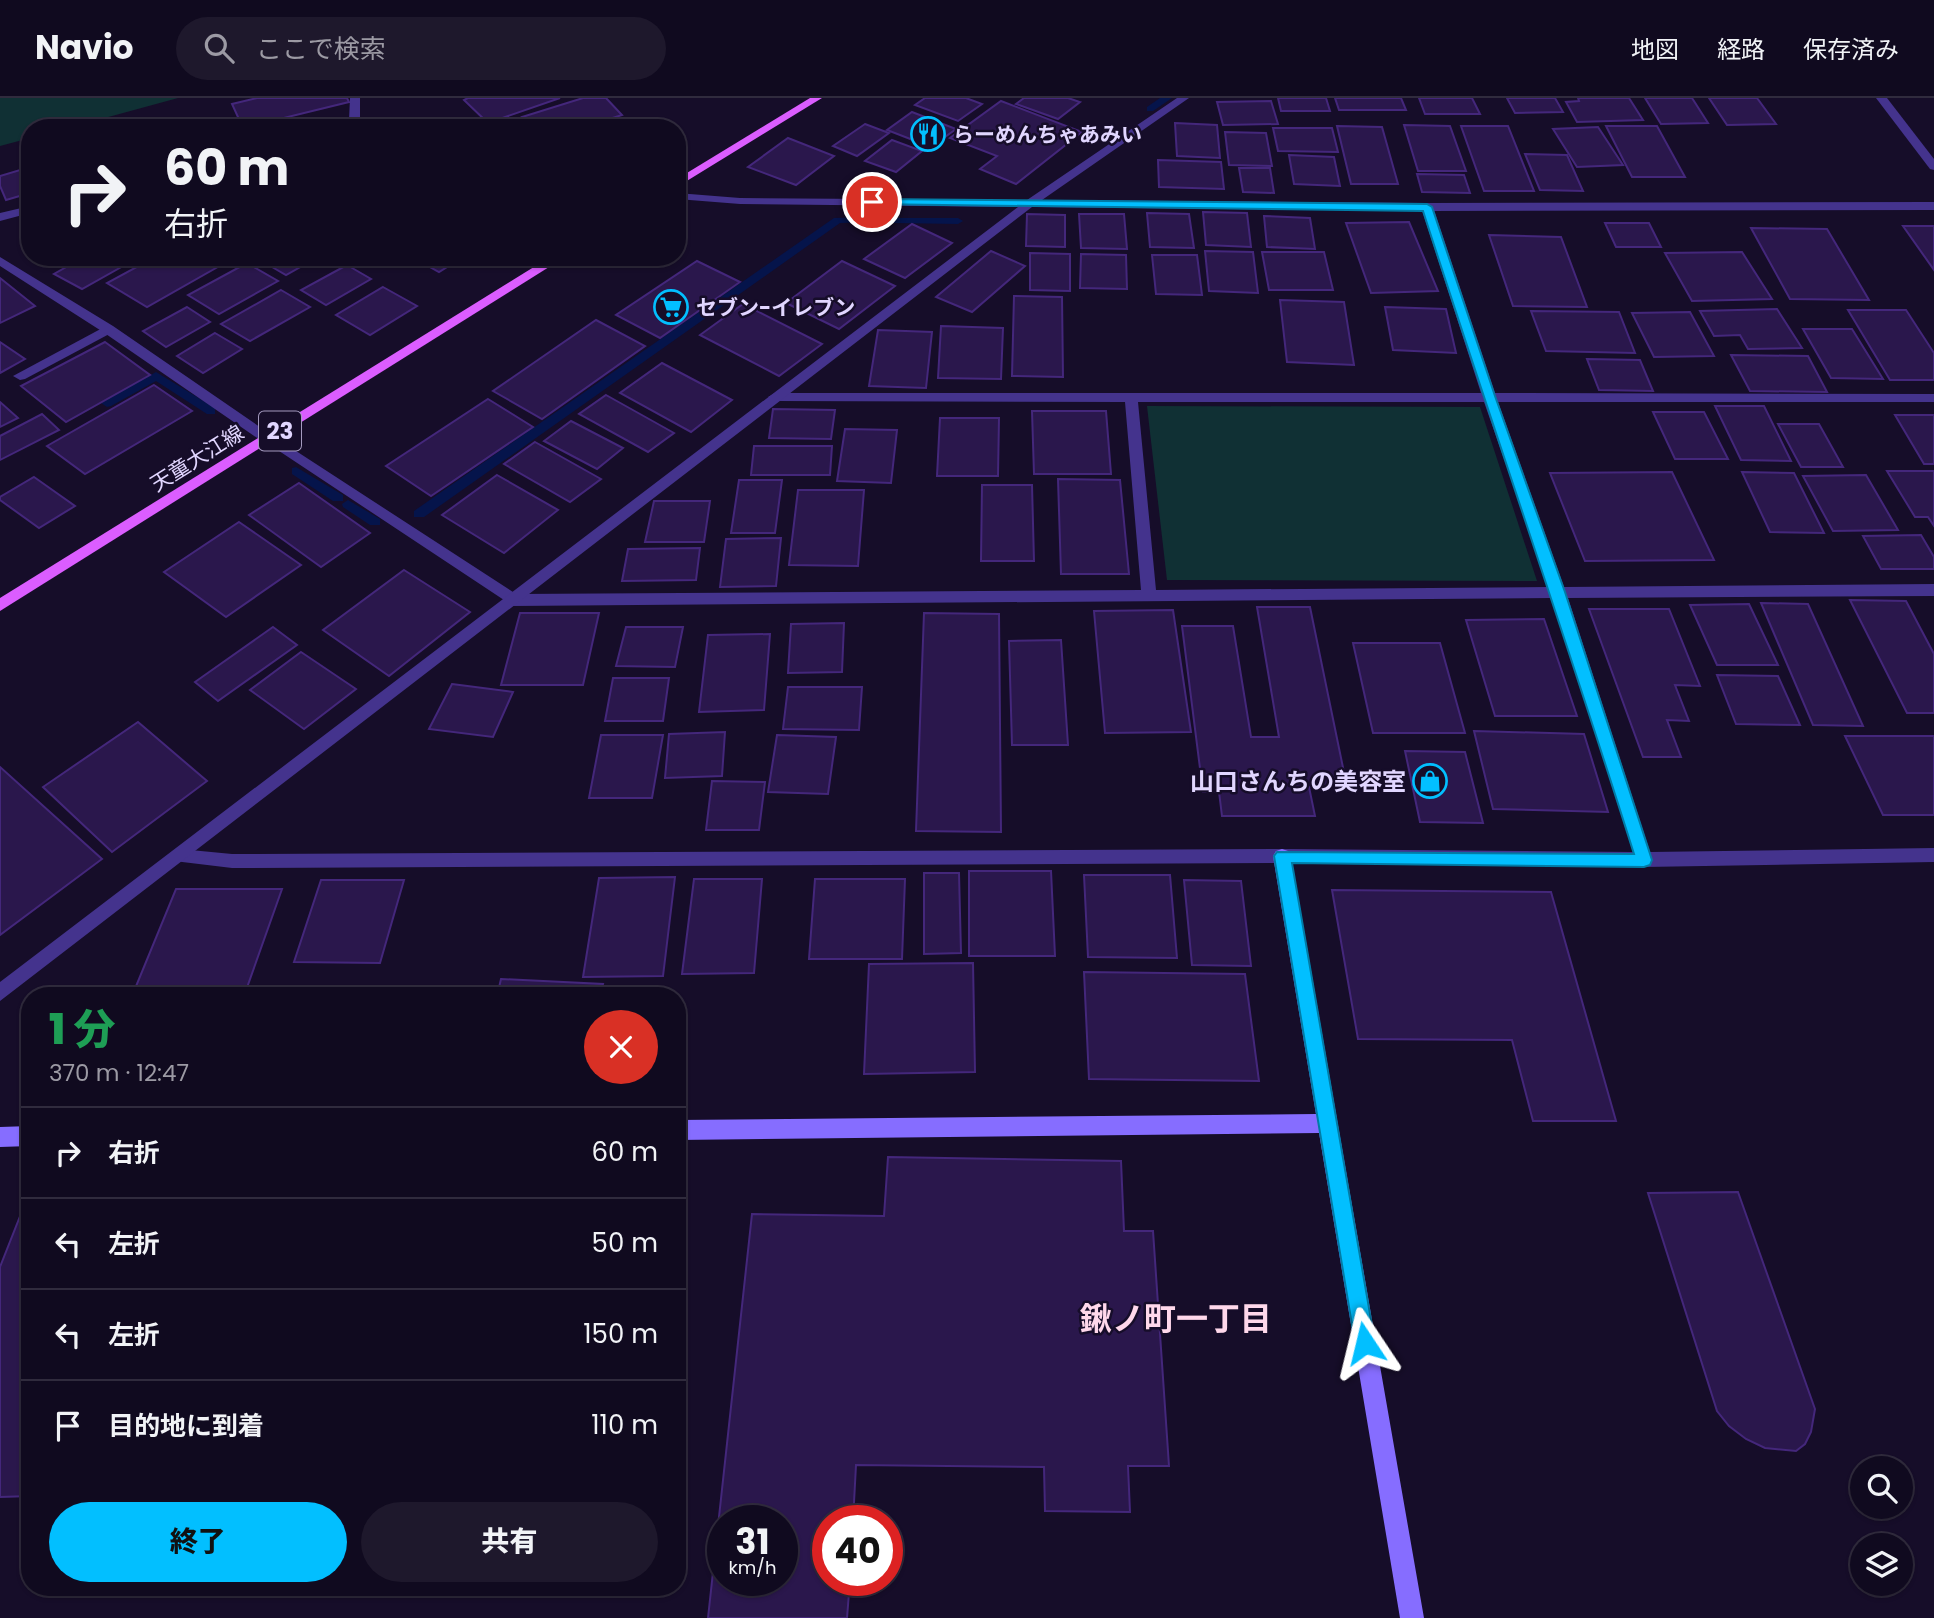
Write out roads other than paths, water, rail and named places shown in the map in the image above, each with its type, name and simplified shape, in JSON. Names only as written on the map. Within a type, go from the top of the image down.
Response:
[{"type":"main road","points":[[686,178],[817,98]]},
{"type":"main road","name":"天童大江線","points":[[0,605],[545,266]]},
{"type":"street","points":[[354,119],[355,98]]},
{"type":"street","points":[[0,993],[1030,203],[1184,98]]},
{"type":"street","points":[[1881,98],[1934,167]]},
{"type":"street","points":[[686,197],[740,201],[1427,207],[1934,206]]},
{"type":"street","points":[[1427,207],[1489,396],[1558,592],[1644,860]]},
{"type":"street","points":[[0,217],[21,211]]},
{"type":"street","points":[[0,261],[107,329],[268,439],[513,600],[1149,593],[1934,590]]},
{"type":"street","points":[[20,376],[107,329]]},
{"type":"street","points":[[775,397],[1934,398]]},
{"type":"street","points":[[1131,399],[1149,593]]},
{"type":"street","points":[[180,856],[232,860],[1282,856],[1644,860],[1934,855]]},
{"type":"street","points":[[1282,856],[1412,1618]]},
{"type":"street","points":[[686,1130],[1328,1124]]},
{"type":"street","points":[[0,1137],[21,1136]]},
{"type":"waterway","points":[[1150,109],[1167,98]]},
{"type":"waterway","points":[[419,514],[838,220],[870,220]]},
{"type":"waterway","points":[[894,220],[958,221]]},
{"type":"waterway","points":[[107,403],[156,376],[211,411]]},
{"type":"waterway","points":[[296,471],[338,498]]},
{"type":"waterway","points":[[348,504],[375,522]]},
{"type":"place","name":"らーめんちゃあみい","points":[[928,134]]},
{"type":"place","name":"セブン-イレブン","points":[[671,307]]},
{"type":"place","name":"山口さんちの美容室","points":[[1430,781]]},
{"type":"district","name":"鍬ノ町一丁目","points":[[1176,1318]]}]
